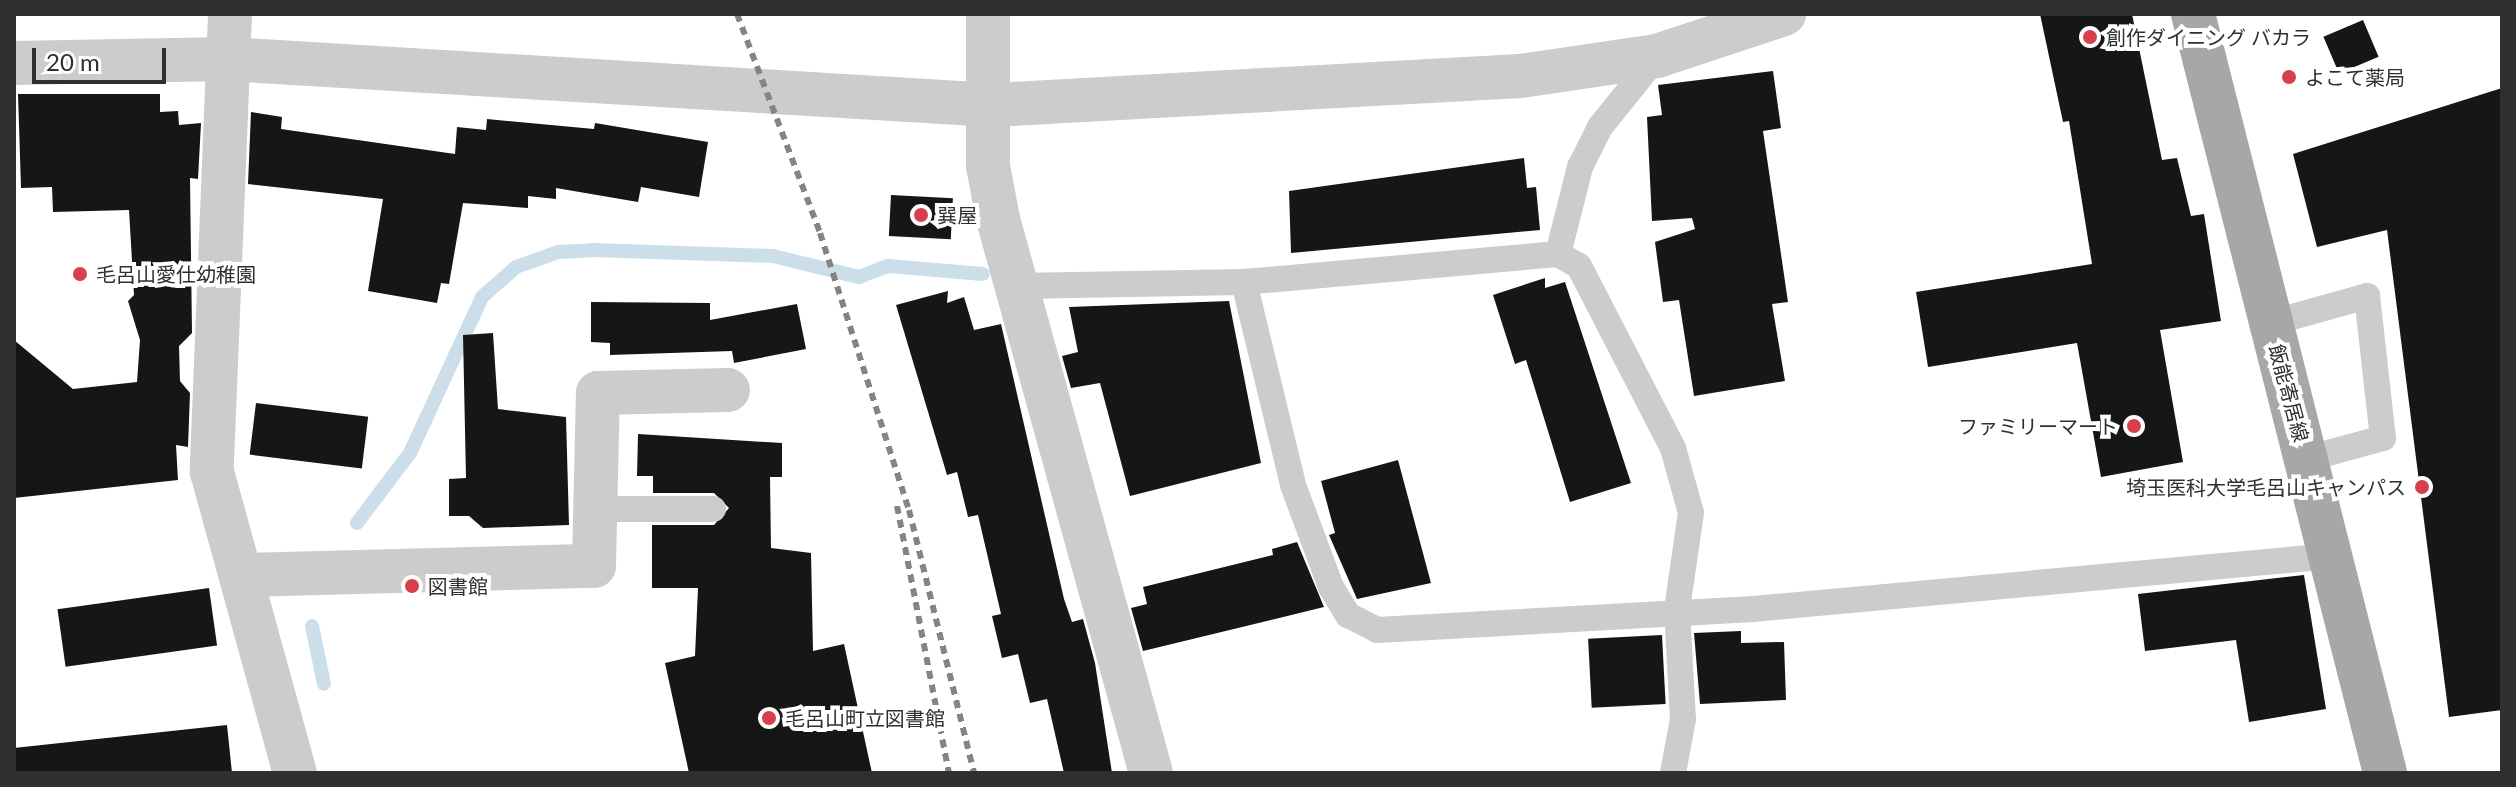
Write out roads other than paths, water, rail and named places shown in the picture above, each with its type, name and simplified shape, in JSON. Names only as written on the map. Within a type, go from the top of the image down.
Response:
[{"type":"main road","name":"飯能寄居線","points":[[2193,14],[2385,773]]},
{"type":"street","points":[[230,14],[212,472],[295,773]]},
{"type":"street","points":[[988,14],[993,105],[988,166],[1017,286],[1151,773]]},
{"type":"street","points":[[14,63],[227,59],[993,105],[1520,76],[1657,56],[1784,14]]},
{"type":"street","points":[[242,575],[594,566],[598,393],[728,390]]},
{"type":"lane","points":[[1558,254],[1580,167],[1600,127],[1657,56]]},
{"type":"lane","points":[[1017,286],[1244,282],[1558,254],[1579,266],[1673,448],[1691,513],[1677,609],[1683,719],[1673,773]]},
{"type":"lane","points":[[1244,282],[1293,485],[1348,615],[1377,630],[1415,633],[1677,609],[2114,580],[2331,556]]},
{"type":"lane","points":[[2271,323],[2367,296],[2383,438],[2306,459]]},
{"type":"lane","points":[[597,509],[713,509]]},
{"type":"waterway","points":[[357,523],[410,453],[482,297],[516,267],[558,252],[593,250],[773,256],[859,277],[888,266],[983,274]]},
{"type":"waterway","points":[[312,626],[324,684]]},
{"type":"railway","points":[[737,14],[820,233],[909,510],[974,773]]},
{"type":"railway","points":[[897,506],[949,773]]},
{"type":"place","name":"創作ダイニング バカラ","points":[[2090,37]]},
{"type":"place","name":"よこて薬局","points":[[2289,77]]},
{"type":"place","name":"巽屋","points":[[921,215]]},
{"type":"place","name":"毛呂山愛仕幼稚園","points":[[80,274]]},
{"type":"place","name":"ファミリーマート","points":[[2134,426]]},
{"type":"place","name":"埼玉医科大学毛呂山キャンパス","points":[[2422,487]]},
{"type":"place","name":"図書館","points":[[412,586]]},
{"type":"place","name":"毛呂山町立図書館","points":[[769,718]]}]
